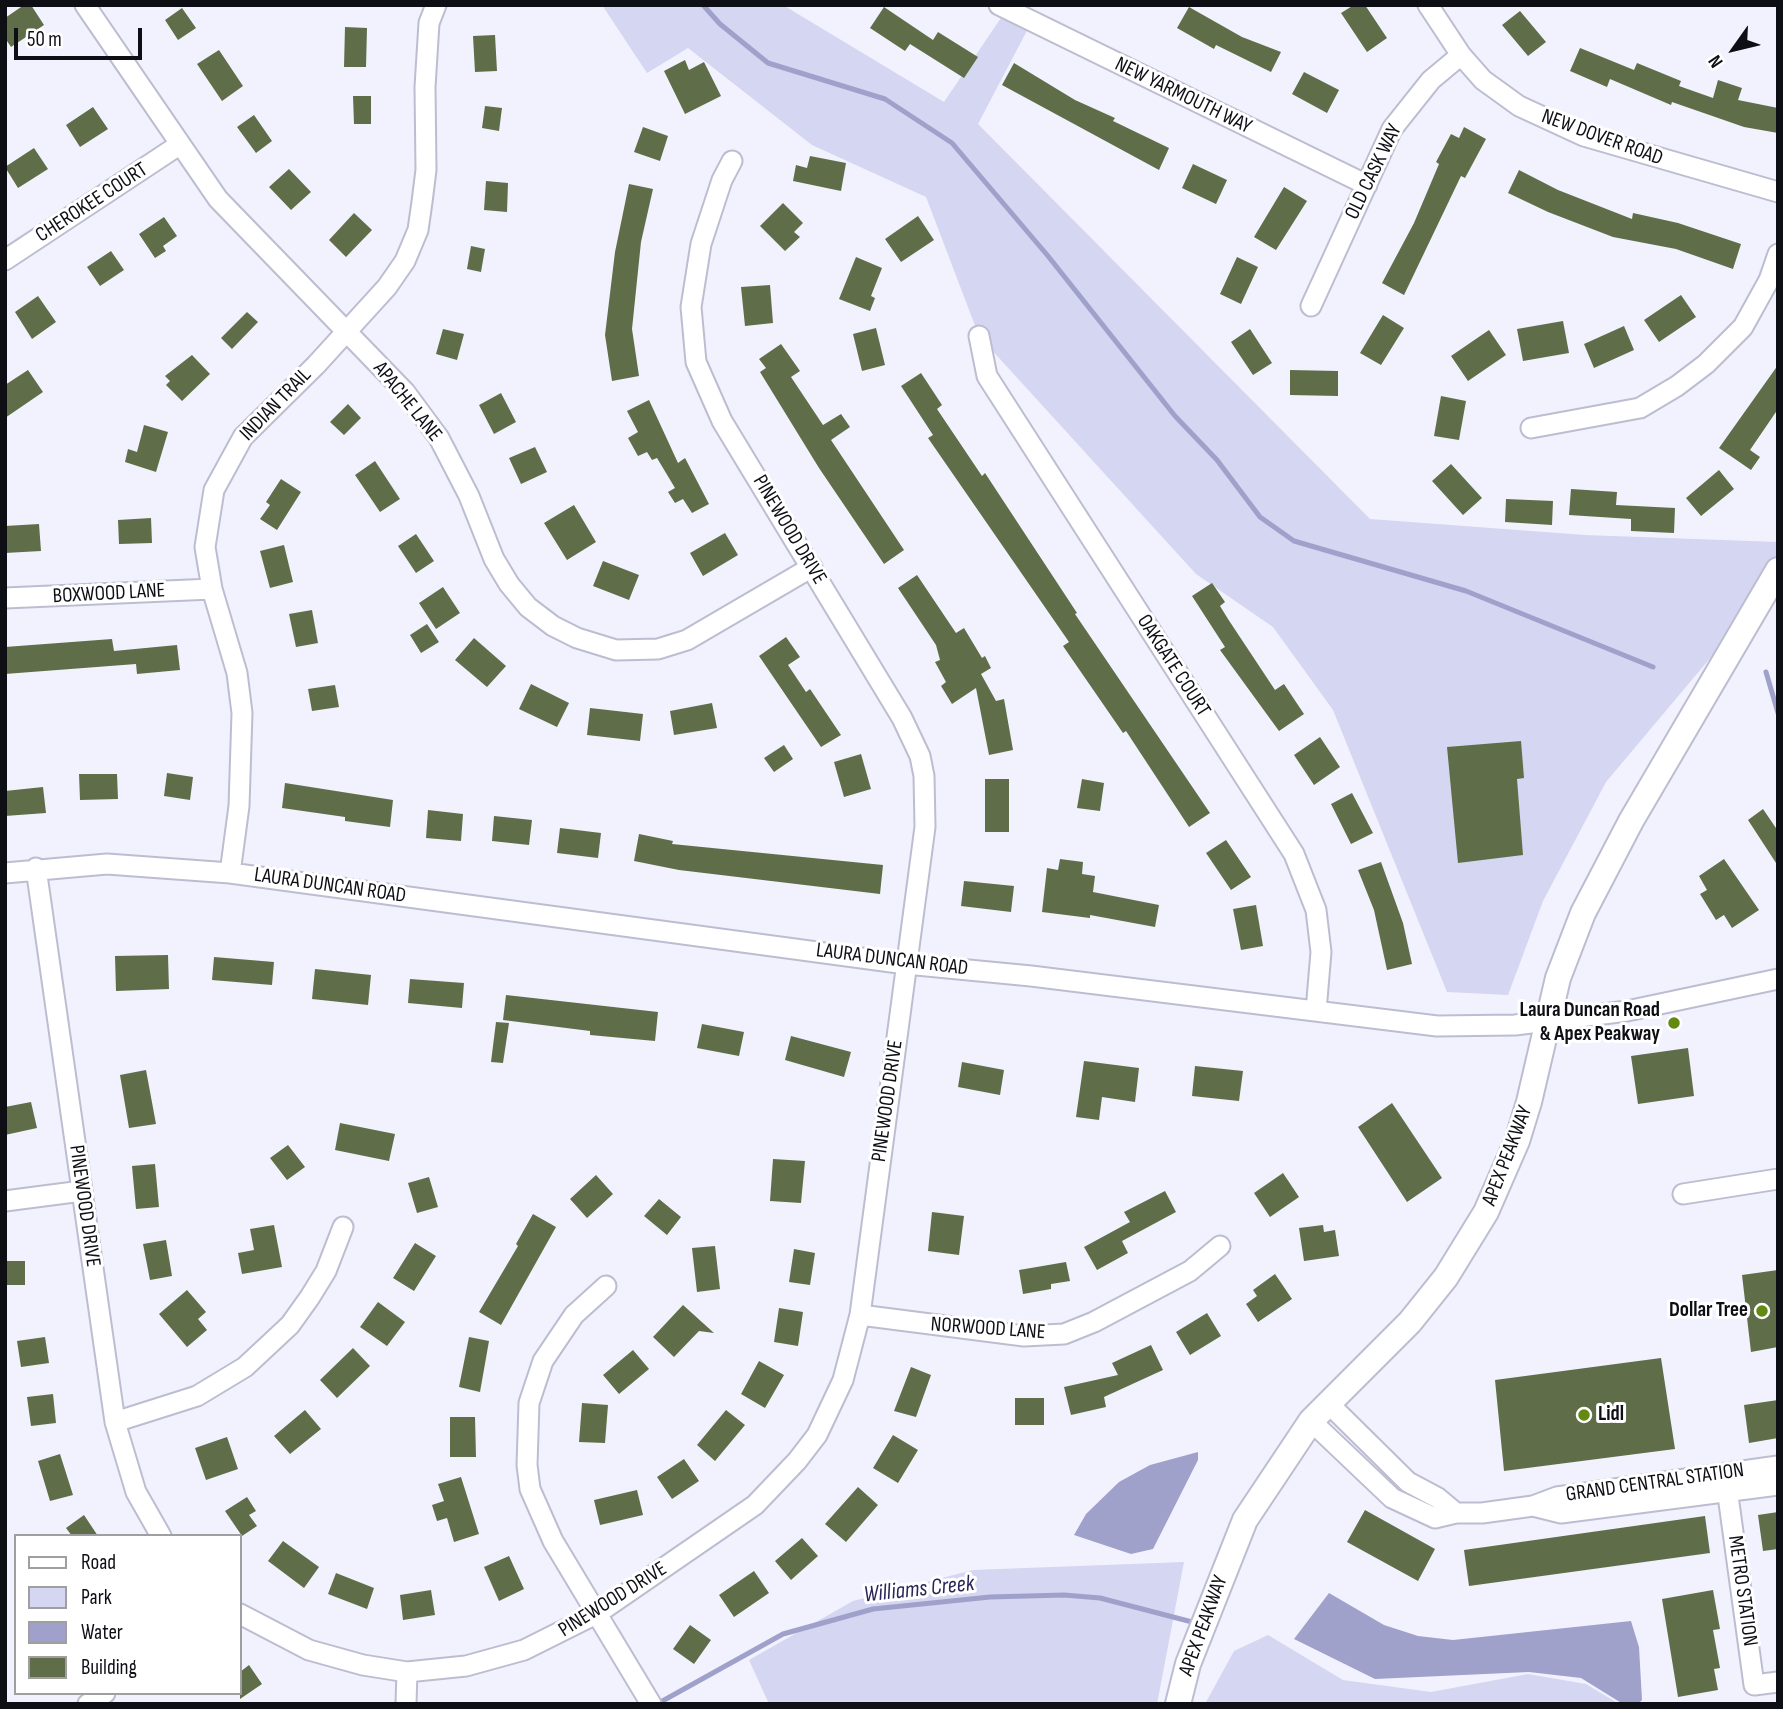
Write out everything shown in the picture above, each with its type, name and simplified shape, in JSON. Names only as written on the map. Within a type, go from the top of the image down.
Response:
[{"type":"main road","name":"APEX PEAKWAY","points":[[1178,1704],[1192,1652],[1245,1520],[1311,1421],[1327,1402],[1410,1322],[1467,1245],[1486,1212],[1517,1141],[1529,1102],[1558,978],[1594,892],[1630,821],[1778,570]]},
{"type":"street","name":"APACHE LANE","points":[[85,5],[218,199],[405,392],[439,438],[469,496],[494,559],[509,584],[528,607],[553,626],[577,638],[616,650],[658,649],[687,640],[812,568]]},
{"type":"street","name":"INDIAN TRAIL","points":[[230,873],[239,806],[242,713],[237,673],[212,589],[205,547],[214,490],[226,462],[243,437],[346,332],[405,261],[418,230],[426,170],[425,87],[429,23],[436,5]]},
{"type":"street","name":"NEW YARMOUTH WAY","points":[[999,5],[1367,185]]},
{"type":"street","name":"NEW DOVER ROAD","points":[[1428,5],[1461,55],[1483,79],[1519,106],[1584,136],[1778,192]]},
{"type":"street","name":"OLD CASK WAY","points":[[1311,306],[1392,129],[1431,80],[1461,55]]},
{"type":"street","name":"CHEROKEE COURT","points":[[5,260],[179,145]]},
{"type":"street","name":"PINEWOOD DRIVE","points":[[242,1615],[309,1650],[331,1658],[407,1672],[495,1660],[550,1640],[598,1613],[755,1505],[797,1461],[817,1435],[836,1398],[851,1355],[860,1315],[925,827],[924,776],[920,756],[902,718],[722,421],[696,362],[691,307],[701,244],[722,180],[732,160]]},
{"type":"street","points":[[1531,428],[1640,408],[1677,386],[1706,364],[1743,327],[1769,280],[1778,254]]},
{"type":"street","name":"OAKGATE COURT","points":[[979,336],[987,376],[1294,854],[1316,911],[1321,952],[1316,1011]]},
{"type":"street","name":"BOXWOOD LANE","points":[[5,598],[212,589]]},
{"type":"street","name":"LAURA DUNCAN ROAD","points":[[5,873],[36,868],[107,864],[230,873],[906,964],[1437,1026],[1516,1025],[1547,1021],[1670,1003],[1778,979]]},
{"type":"street","name":"PINEWOOD DRIVE","points":[[36,868],[115,1422],[136,1492],[160,1534]]},
{"type":"street","points":[[1683,1194],[1778,1180]]},
{"type":"street","points":[[5,1201],[82,1191]]},
{"type":"street","points":[[115,1422],[197,1396],[245,1367],[290,1325],[310,1297],[326,1270],[343,1227]]},
{"type":"street","name":"NORWOOD LANE","points":[[860,1315],[1024,1336],[1064,1334],[1094,1322],[1190,1271],[1220,1246]]},
{"type":"street","points":[[606,1286],[574,1315],[543,1361],[529,1404],[526,1429],[530,1489],[540,1514],[651,1704]]},
{"type":"street","points":[[1327,1402],[1408,1482],[1438,1498],[1456,1513]]},
{"type":"street","name":"GRAND CENTRAL STATION","points":[[1311,1421],[1376,1485],[1408,1508],[1435,1518],[1456,1513],[1482,1513],[1533,1506],[1556,1497],[1726,1482],[1778,1485]]},
{"type":"street","name":"GRAND CENTRAL STATION","points":[[1726,1482],[1778,1466]]},
{"type":"street","name":"METRO STATION","points":[[1726,1482],[1754,1685],[1778,1682]]},
{"type":"street","points":[[405,1704],[407,1672]]},
{"type":"green space","points":[[602,5],[783,5],[944,102],[1007,9],[1032,21],[978,124],[1370,519],[1585,535],[1778,542],[1778,572],[1759,600],[1606,782],[1543,901],[1508,995],[1447,992],[1333,710],[1273,627],[1196,574],[979,336],[926,197],[812,145],[688,48],[647,73]]},
{"type":"green space","points":[[1184,1562],[1157,1704],[769,1704],[749,1660],[853,1601],[973,1570]]},
{"type":"green space","points":[[1268,1635],[1343,1680],[1431,1692],[1528,1674],[1586,1684],[1619,1704],[1205,1704],[1234,1651]]},
{"type":"water","points":[[1198,1452],[1198,1460],[1153,1549],[1131,1554],[1074,1535],[1086,1514],[1119,1482],[1150,1465]]},
{"type":"water","points":[[1329,1593],[1384,1625],[1418,1636],[1453,1640],[1631,1621],[1639,1647],[1642,1700],[1638,1704],[1623,1704],[1581,1678],[1529,1672],[1375,1679],[1294,1639]]},
{"type":"building","points":[[24,5],[31,5],[44,25],[11,47],[5,38],[5,18]]},
{"type":"building","points":[[1354,5],[1365,5],[1387,38],[1367,52],[1341,13]]},
{"type":"building","points":[[884,7],[933,40],[938,32],[978,57],[964,78],[910,44],[905,51],[870,28]]},
{"type":"building","points":[[1189,7],[1242,37],[1281,52],[1271,72],[1216,45],[1214,49],[1177,28]]},
{"type":"building","points":[[182,8],[196,28],[178,40],[165,20]]},
{"type":"building","points":[[1520,11],[1546,42],[1528,56],[1502,25]]},
{"type":"building","points":[[345,27],[367,28],[366,67],[344,67]]},
{"type":"building","points":[[495,35],[497,71],[475,72],[473,36]]},
{"type":"building","points":[[1580,48],[1634,70],[1637,63],[1681,81],[1679,86],[1713,98],[1718,80],[1742,88],[1738,100],[1778,108],[1778,133],[1744,127],[1672,102],[1671,105],[1610,79],[1607,87],[1570,71]]},
{"type":"building","points":[[219,50],[243,86],[222,101],[197,64]]},
{"type":"building","points":[[685,60],[689,70],[704,62],[721,96],[685,114],[664,71]]},
{"type":"building","points":[[1014,63],[1075,100],[1115,118],[1113,121],[1169,148],[1159,170],[1002,85]]},
{"type":"building","points":[[1304,72],[1339,90],[1327,113],[1292,94]]},
{"type":"building","points":[[353,96],[371,96],[371,124],[354,124]]},
{"type":"building","points":[[485,106],[502,108],[499,131],[482,128]]},
{"type":"building","points":[[93,107],[108,129],[80,147],[66,125]]},
{"type":"building","points":[[254,115],[272,141],[256,153],[237,127]]},
{"type":"building","points":[[643,127],[668,136],[660,161],[634,152]]},
{"type":"building","points":[[1464,127],[1486,139],[1465,178],[1461,176],[1404,295],[1382,283],[1414,223],[1439,164],[1436,162],[1451,134],[1459,138]]},
{"type":"building","points":[[34,148],[48,169],[18,188],[5,167]]},
{"type":"building","points":[[810,156],[846,163],[841,191],[793,181],[796,165],[807,168]]},
{"type":"building","points":[[1193,164],[1227,180],[1216,204],[1182,188]]},
{"type":"building","points":[[289,169],[311,192],[291,210],[269,187]]},
{"type":"building","points":[[1519,170],[1558,190],[1632,219],[1633,213],[1678,223],[1741,244],[1733,269],[1676,249],[1613,237],[1548,212],[1508,193]]},
{"type":"building","points":[[486,181],[508,183],[507,212],[484,210]]},
{"type":"building","points":[[629,184],[653,189],[641,242],[632,329],[639,376],[612,381],[605,335],[615,252]]},
{"type":"building","points":[[1284,187],[1307,201],[1276,250],[1254,237]]},
{"type":"building","points":[[783,203],[803,223],[794,232],[800,237],[785,251],[760,226]]},
{"type":"building","points":[[354,213],[372,230],[346,257],[329,240]]},
{"type":"building","points":[[918,216],[934,240],[901,262],[885,239]]},
{"type":"building","points":[[164,217],[177,236],[163,246],[166,251],[155,258],[139,234]]},
{"type":"building","points":[[471,246],[485,249],[481,272],[467,269]]},
{"type":"building","points":[[111,251],[124,270],[100,286],[87,267]]},
{"type":"building","points":[[856,257],[882,268],[871,296],[875,298],[870,311],[839,299]]},
{"type":"building","points":[[1237,257],[1258,267],[1241,304],[1220,294]]},
{"type":"building","points":[[770,285],[773,323],[745,326],[741,287]]},
{"type":"building","points":[[1681,295],[1696,317],[1659,342],[1644,320]]},
{"type":"building","points":[[38,296],[56,322],[32,339],[15,312]]},
{"type":"building","points":[[247,312],[258,322],[232,349],[221,338]]},
{"type":"building","points":[[1383,315],[1404,328],[1381,365],[1360,353]]},
{"type":"building","points":[[1563,321],[1569,353],[1523,361],[1517,329]]},
{"type":"building","points":[[1624,326],[1634,350],[1594,368],[1584,344]]},
{"type":"building","points":[[876,328],[885,365],[862,371],[853,334]]},
{"type":"building","points":[[443,329],[464,334],[457,360],[436,354]]},
{"type":"building","points":[[1250,329],[1272,363],[1253,375],[1231,342]]},
{"type":"building","points":[[1489,330],[1506,355],[1468,381],[1451,356]]},
{"type":"building","points":[[781,344],[800,371],[791,377],[823,425],[841,414],[850,427],[831,440],[904,550],[884,564],[819,468],[760,372],[766,368],[759,359]]},
{"type":"building","points":[[192,355],[210,374],[182,401],[166,385],[170,381],[165,376]]},
{"type":"building","points":[[1778,365],[1778,409],[1750,450],[1760,457],[1751,470],[1719,448]]},
{"type":"building","points":[[28,370],[43,392],[5,418],[5,385]]},
{"type":"building","points":[[1290,370],[1338,371],[1338,396],[1290,395]]},
{"type":"building","points":[[921,373],[942,405],[937,409],[982,476],[985,473],[1077,613],[1075,614],[1210,813],[1189,827],[1126,731],[1123,733],[1063,646],[1069,642],[928,438],[933,435],[901,386]]},
{"type":"building","points":[[501,393],[516,422],[494,434],[479,405]]},
{"type":"building","points":[[1441,396],[1466,401],[1459,440],[1434,436]]},
{"type":"building","points":[[649,400],[678,463],[685,458],[709,504],[692,513],[683,499],[675,503],[668,492],[675,488],[657,458],[652,460],[647,452],[638,456],[628,438],[638,432],[627,411]]},
{"type":"building","points":[[348,404],[361,418],[344,435],[330,422]]},
{"type":"building","points":[[144,425],[168,432],[156,472],[125,462],[128,449],[137,452]]},
{"type":"building","points":[[535,447],[547,472],[521,484],[509,458]]},
{"type":"building","points":[[375,461],[400,499],[380,512],[355,475]]},
{"type":"building","points":[[1451,464],[1482,498],[1463,515],[1432,481]]},
{"type":"building","points":[[1719,470],[1734,489],[1701,516],[1686,498]]},
{"type":"building","points":[[281,479],[301,492],[277,530],[260,519],[270,505],[266,502]]},
{"type":"building","points":[[1571,489],[1617,492],[1616,505],[1675,508],[1674,533],[1631,531],[1631,519],[1569,515]]},
{"type":"building","points":[[1506,499],[1553,501],[1552,525],[1505,522]]},
{"type":"building","points":[[574,505],[596,542],[567,560],[544,523]]},
{"type":"building","points":[[151,518],[152,543],[119,544],[118,520]]},
{"type":"building","points":[[39,524],[41,551],[5,553],[5,526]]},
{"type":"building","points":[[725,533],[738,555],[703,576],[690,553]]},
{"type":"building","points":[[416,534],[434,561],[416,573],[398,546]]},
{"type":"building","points":[[284,545],[293,582],[270,588],[260,551]]},
{"type":"building","points":[[603,561],[639,575],[629,600],[593,586]]},
{"type":"building","points":[[917,575],[956,633],[964,628],[982,658],[985,656],[991,668],[981,674],[996,701],[1004,699],[1013,750],[989,755],[976,688],[952,704],[941,686],[946,682],[935,662],[940,660],[936,645],[898,588]]},
{"type":"building","points":[[1212,583],[1225,602],[1220,606],[1275,690],[1284,684],[1304,714],[1279,731],[1220,650],[1225,647],[1192,596]]},
{"type":"building","points":[[443,587],[460,613],[436,629],[419,603]]},
{"type":"building","points":[[312,610],[318,643],[296,647],[289,614]]},
{"type":"building","points":[[427,624],[439,642],[421,653],[410,635]]},
{"type":"building","points":[[786,637],[800,657],[788,665],[806,692],[810,689],[841,735],[821,747],[759,656]]},
{"type":"building","points":[[474,638],[506,666],[487,687],[455,660]]},
{"type":"building","points":[[112,639],[114,651],[177,645],[180,670],[137,674],[136,664],[5,674],[5,647]]},
{"type":"building","points":[[531,684],[569,703],[557,727],[519,709]]},
{"type":"building","points":[[335,685],[339,707],[312,711],[308,689]]},
{"type":"building","points":[[712,703],[717,728],[674,735],[670,711]]},
{"type":"building","points":[[590,708],[643,714],[640,741],[587,735]]},
{"type":"building","points":[[1320,737],[1340,767],[1314,785],[1294,755]]},
{"type":"building","points":[[1521,741],[1524,778],[1517,779],[1523,855],[1458,863],[1447,747]]},
{"type":"building","points":[[784,745],[793,759],[774,772],[764,758]]},
{"type":"building","points":[[861,754],[871,789],[844,797],[834,762]]},
{"type":"building","points":[[167,773],[193,777],[190,800],[164,796]]},
{"type":"building","points":[[79,774],[117,774],[118,799],[80,800]]},
{"type":"building","points":[[985,779],[1009,779],[1009,832],[985,832]]},
{"type":"building","points":[[1082,779],[1104,783],[1100,811],[1077,808]]},
{"type":"building","points":[[285,783],[393,800],[390,827],[282,808]]},
{"type":"building","points":[[43,787],[46,813],[5,816],[5,791]]},
{"type":"building","points":[[1352,793],[1373,833],[1351,844],[1331,804]]},
{"type":"building","points":[[1763,809],[1778,831],[1778,866],[1748,820]]},
{"type":"building","points":[[428,810],[463,814],[461,841],[426,838]]},
{"type":"building","points":[[494,816],[532,820],[529,845],[492,841]]},
{"type":"building","points":[[560,828],[601,833],[598,858],[557,853]]},
{"type":"building","points":[[639,834],[673,841],[672,844],[883,865],[880,894],[679,870],[634,861]]},
{"type":"building","points":[[1226,840],[1251,877],[1231,890],[1206,853]]},
{"type":"building","points":[[1060,859],[1083,862],[1082,874],[1095,876],[1093,892],[1159,905],[1155,927],[1090,915],[1090,918],[1042,912],[1047,868],[1058,870]]},
{"type":"building","points":[[1724,859],[1759,910],[1732,928],[1724,915],[1716,920],[1700,894],[1707,890],[1699,876]]},
{"type":"building","points":[[1381,862],[1403,923],[1412,964],[1387,970],[1374,910],[1358,870]]},
{"type":"building","points":[[964,881],[1014,886],[1011,912],[961,906]]},
{"type":"building","points":[[1256,905],[1263,946],[1241,950],[1233,909]]},
{"type":"building","points":[[168,955],[169,989],[116,991],[115,956]]},
{"type":"building","points":[[214,957],[274,962],[272,985],[212,980]]},
{"type":"building","points":[[315,969],[371,975],[368,1005],[312,999]]},
{"type":"building","points":[[410,979],[464,983],[462,1008],[408,1003]]},
{"type":"building","points":[[506,995],[658,1012],[655,1041],[590,1035],[590,1031],[503,1020]]},
{"type":"building","points":[[496,1022],[509,1023],[503,1063],[491,1062]]},
{"type":"building","points":[[702,1024],[744,1032],[739,1056],[697,1048]]},
{"type":"building","points":[[791,1036],[851,1052],[844,1077],[785,1060]]},
{"type":"building","points":[[1688,1048],[1694,1096],[1638,1104],[1631,1056]]},
{"type":"building","points":[[1084,1061],[1139,1068],[1135,1102],[1102,1097],[1099,1120],[1076,1117]]},
{"type":"building","points":[[962,1062],[1004,1070],[1000,1095],[958,1087]]},
{"type":"building","points":[[1195,1066],[1243,1071],[1239,1101],[1192,1096]]},
{"type":"building","points":[[146,1070],[156,1124],[129,1128],[120,1075]]},
{"type":"building","points":[[31,1102],[37,1128],[5,1135],[5,1107]]},
{"type":"building","points":[[1392,1103],[1442,1178],[1407,1202],[1358,1127]]},
{"type":"building","points":[[340,1123],[395,1134],[389,1161],[335,1150]]},
{"type":"building","points":[[288,1145],[305,1167],[287,1180],[270,1158]]},
{"type":"building","points":[[773,1159],[805,1161],[801,1203],[770,1201]]},
{"type":"building","points":[[155,1164],[159,1207],[136,1209],[132,1166]]},
{"type":"building","points":[[1283,1173],[1299,1197],[1270,1217],[1254,1193]]},
{"type":"building","points":[[596,1175],[613,1194],[587,1218],[570,1199]]},
{"type":"building","points":[[429,1177],[438,1207],[417,1213],[408,1183]]},
{"type":"building","points":[[1165,1191],[1176,1212],[1122,1241],[1128,1253],[1097,1270],[1084,1247],[1130,1222],[1124,1212]]},
{"type":"building","points":[[659,1199],[681,1217],[667,1235],[644,1216]]},
{"type":"building","points":[[932,1212],[964,1216],[959,1255],[928,1251]]},
{"type":"building","points":[[533,1214],[556,1227],[501,1325],[479,1312],[518,1246],[516,1244]]},
{"type":"building","points":[[274,1225],[282,1267],[242,1274],[238,1253],[254,1250],[250,1229]]},
{"type":"building","points":[[1323,1225],[1324,1232],[1335,1230],[1339,1256],[1304,1261],[1299,1228]]},
{"type":"building","points":[[166,1240],[172,1276],[150,1280],[143,1244]]},
{"type":"building","points":[[415,1243],[436,1256],[414,1291],[393,1278]]},
{"type":"building","points":[[715,1246],[720,1289],[697,1292],[692,1248]]},
{"type":"building","points":[[794,1249],[815,1253],[810,1285],[789,1282]]},
{"type":"building","points":[[5,1261],[25,1261],[25,1285],[5,1285]]},
{"type":"building","points":[[1066,1262],[1070,1281],[1051,1284],[1051,1289],[1023,1294],[1019,1270]]},
{"type":"building","name":"Dollar Tree","points":[[1778,1270],[1778,1347],[1751,1352],[1742,1275]]},
{"type":"building","points":[[1275,1274],[1292,1299],[1258,1322],[1246,1304],[1257,1296],[1253,1290]]},
{"type":"building","points":[[187,1290],[206,1312],[198,1319],[207,1330],[187,1347],[159,1314]]},
{"type":"building","points":[[378,1302],[405,1322],[387,1346],[360,1327]]},
{"type":"building","points":[[683,1305],[714,1333],[699,1331],[674,1357],[653,1337]]},
{"type":"building","points":[[779,1308],[803,1312],[798,1346],[774,1342]]},
{"type":"building","points":[[1207,1313],[1221,1336],[1190,1355],[1176,1332]]},
{"type":"building","points":[[45,1337],[49,1363],[21,1367],[17,1341]]},
{"type":"building","points":[[469,1337],[489,1341],[480,1392],[459,1387]]},
{"type":"building","points":[[1151,1345],[1163,1370],[1104,1397],[1106,1407],[1071,1415],[1064,1387],[1118,1375],[1112,1363]]},
{"type":"building","points":[[353,1348],[370,1366],[337,1398],[320,1380]]},
{"type":"building","points":[[633,1350],[649,1369],[619,1394],[603,1375]]},
{"type":"building","name":"Lidl","points":[[1661,1358],[1675,1449],[1504,1471],[1495,1380]]},
{"type":"building","points":[[759,1361],[784,1375],[765,1408],[741,1394]]},
{"type":"building","points":[[911,1367],[931,1375],[916,1417],[894,1411]]},
{"type":"building","points":[[53,1394],[56,1423],[31,1426],[27,1397]]},
{"type":"building","points":[[1015,1398],[1044,1398],[1044,1425],[1015,1425]]},
{"type":"building","points":[[1778,1400],[1778,1438],[1749,1443],[1744,1405]]},
{"type":"building","points":[[582,1403],[608,1405],[605,1443],[579,1442]]},
{"type":"building","points":[[305,1410],[321,1429],[290,1454],[274,1436]]},
{"type":"building","points":[[726,1410],[745,1425],[715,1461],[697,1445]]},
{"type":"building","points":[[450,1417],[475,1417],[476,1457],[450,1457]]},
{"type":"building","points":[[893,1435],[918,1450],[898,1483],[873,1468]]},
{"type":"building","points":[[227,1437],[238,1469],[206,1480],[195,1448]]},
{"type":"building","points":[[60,1454],[73,1495],[50,1501],[38,1461]]},
{"type":"building","points":[[684,1459],[699,1481],[672,1499],[657,1477]]},
{"type":"building","points":[[461,1477],[479,1534],[454,1542],[447,1518],[437,1521],[432,1505],[444,1501],[438,1484]]},
{"type":"building","points":[[858,1487],[878,1505],[846,1542],[825,1524]]},
{"type":"building","points":[[637,1490],[643,1515],[600,1525],[594,1500]]},
{"type":"building","points":[[247,1497],[256,1511],[249,1515],[257,1526],[242,1536],[225,1511]]},
{"type":"building","points":[[1365,1510],[1435,1549],[1418,1581],[1347,1542]]},
{"type":"building","points":[[1778,1512],[1778,1549],[1763,1551],[1758,1515]]},
{"type":"building","points":[[84,1515],[97,1534],[70,1534],[66,1528]]},
{"type":"building","points":[[1705,1516],[1710,1553],[1469,1586],[1464,1550]]},
{"type":"building","points":[[802,1538],[818,1556],[791,1580],[775,1561]]},
{"type":"building","points":[[283,1541],[319,1567],[304,1588],[268,1561]]},
{"type":"building","points":[[509,1556],[524,1589],[499,1601],[484,1567]]},
{"type":"building","points":[[754,1571],[769,1593],[734,1617],[719,1595]]},
{"type":"building","points":[[336,1573],[374,1588],[367,1609],[328,1594]]},
{"type":"building","points":[[431,1590],[435,1615],[403,1620],[400,1595]]},
{"type":"building","points":[[1713,1590],[1720,1629],[1713,1630],[1720,1668],[1714,1669],[1718,1690],[1678,1697],[1662,1599]]},
{"type":"building","points":[[690,1625],[711,1640],[694,1664],[673,1649]]},
{"type":"building","points":[[249,1665],[262,1684],[240,1699],[242,1695],[242,1670]]},
{"type":"waterway","points":[[703,5],[720,24],[768,63],[885,99],[952,143],[1048,256],[1175,416],[1217,460],[1260,517],[1294,541],[1466,591],[1653,667]]},
{"type":"waterway","points":[[1766,672],[1778,713]]},
{"type":"waterway","name":"Williams Creek","points":[[657,1704],[783,1634],[873,1609],[990,1597],[1064,1595],[1100,1598],[1196,1623]]},
{"type":"place","name":"Laura Duncan Road & Apex Peakway","points":[[1674,1023]]},
{"type":"place","name":"Dollar Tree","points":[[1762,1311]]},
{"type":"place","name":"Lidl","points":[[1584,1415]]}]
